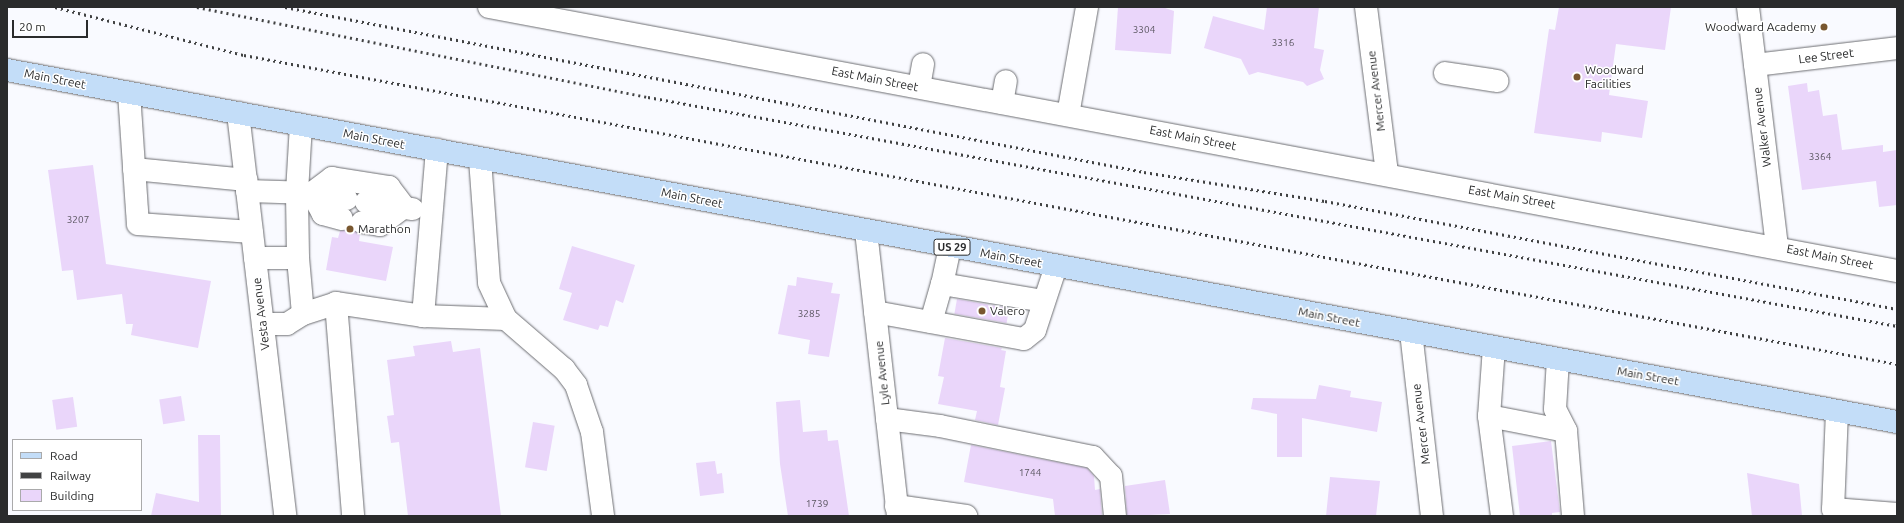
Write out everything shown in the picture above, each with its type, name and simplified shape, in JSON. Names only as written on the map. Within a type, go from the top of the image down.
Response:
[{"type":"main road","name":"Main Street","points":[[7,70],[950,247],[1897,422]]},
{"type":"street","name":"East Main Street","points":[[489,7],[534,11],[1002,103],[1776,246],[1897,270]]},
{"type":"street","points":[[1068,115],[1087,7]]},
{"type":"street","name":"Mercer Avenue","points":[[1366,7],[1387,174]]},
{"type":"street","name":"Walker Avenue","points":[[1748,7],[1776,246]]},
{"type":"street","name":"Lee Street","points":[[1755,65],[1897,48]]},
{"type":"street","points":[[919,87],[923,64]]},
{"type":"street","points":[[1446,73],[1497,81]]},
{"type":"street","points":[[1002,103],[1006,81]]},
{"type":"street","points":[[129,93],[138,224],[252,232]]},
{"type":"street","name":"Vesta Avenue","points":[[238,113],[285,516]]},
{"type":"street","points":[[301,125],[304,193],[298,258],[303,314]]},
{"type":"street","points":[[423,316],[437,150]]},
{"type":"street","points":[[480,159],[489,283],[506,319],[541,347],[576,385],[592,432],[602,516]]},
{"type":"street","points":[[134,169],[304,193],[332,178],[389,187],[404,208]]},
{"type":"street","points":[[304,193],[323,214],[354,210],[404,208],[432,212]]},
{"type":"street","name":"Lyle Avenue","points":[[866,231],[897,511]]},
{"type":"street","points":[[931,322],[942,284],[950,247]]},
{"type":"street","points":[[255,258],[298,258]]},
{"type":"street","points":[[875,312],[1024,339],[1035,330],[1056,266]]},
{"type":"street","points":[[942,284],[1044,301]]},
{"type":"street","points":[[263,324],[287,324],[303,314],[336,303],[423,316],[506,319]]},
{"type":"street","points":[[336,303],[353,516]]},
{"type":"street","name":"Mercer Avenue","points":[[1410,332],[1432,516]]},
{"type":"street","points":[[1494,347],[1489,416],[1502,516]]},
{"type":"street","points":[[1558,359],[1555,409],[1566,431],[1573,516]]},
{"type":"street","points":[[1837,410],[1833,509],[1897,514]]},
{"type":"street","points":[[1489,416],[1566,431]]},
{"type":"street","points":[[887,419],[940,426],[1093,457],[1111,476],[1115,516]]},
{"type":"street","points":[[897,511],[966,516]]},
{"type":"building","points":[[1118,7],[1162,7],[1174,11],[1171,54],[1115,50]]},
{"type":"building","points":[[1267,7],[1319,7],[1314,48],[1324,50],[1320,70],[1324,79],[1307,86],[1303,82],[1258,72],[1249,75],[1241,59],[1204,48],[1213,16],[1264,30]]},
{"type":"building","name":"Woodward Facilities","points":[[1559,7],[1671,7],[1665,50],[1616,44],[1609,95],[1648,101],[1642,138],[1602,132],[1601,142],[1534,133],[1549,29],[1555,30]]},
{"type":"building","points":[[1807,83],[1808,92],[1819,90],[1823,116],[1837,114],[1842,150],[1883,145],[1883,152],[1897,150],[1897,205],[1879,207],[1876,181],[1802,190],[1788,86]]},
{"type":"building","points":[[93,165],[106,264],[211,281],[198,348],[131,335],[133,324],[126,324],[122,294],[77,300],[73,270],[62,271],[48,170]]},
{"type":"building","name":"Marathon","points":[[351,228],[360,234],[359,241],[393,247],[386,281],[326,270],[332,237],[338,238],[340,231]]},
{"type":"building","points":[[572,246],[635,265],[623,303],[616,300],[608,327],[600,325],[598,330],[563,320],[572,293],[559,289]]},
{"type":"building","points":[[797,277],[833,283],[831,293],[840,294],[829,357],[808,354],[810,340],[778,334],[788,285],[796,286]]},
{"type":"building","points":[[957,299],[1009,308],[1007,323],[954,314]]},
{"type":"building","points":[[945,338],[1002,348],[1001,350],[1006,351],[1000,387],[1005,388],[998,425],[975,420],[977,411],[938,404],[944,377],[938,376]]},
{"type":"building","points":[[451,341],[453,352],[480,348],[501,516],[408,516],[399,442],[391,443],[387,416],[394,415],[387,360],[415,356],[413,346]]},
{"type":"building","points":[[1319,385],[1351,391],[1350,397],[1382,402],[1377,432],[1302,418],[1302,457],[1277,457],[1277,414],[1251,409],[1253,398],[1316,399]]},
{"type":"building","points":[[181,396],[185,421],[163,424],[159,399]]},
{"type":"building","points":[[73,397],[77,427],[56,430],[52,400]]},
{"type":"building","points":[[800,400],[803,432],[827,430],[828,441],[838,440],[849,516],[788,516],[780,464],[776,402]]},
{"type":"building","points":[[533,422],[555,426],[547,471],[525,467]]},
{"type":"building","points":[[198,435],[220,435],[221,516],[151,516],[156,493],[199,502]]},
{"type":"building","points":[[1551,441],[1560,512],[1552,513],[1552,516],[1520,516],[1512,446]]},
{"type":"building","points":[[971,445],[1087,468],[1094,476],[1095,490],[1100,489],[1102,516],[1055,516],[1053,499],[964,482]]},
{"type":"building","points":[[715,461],[717,474],[722,473],[724,493],[700,496],[696,463]]},
{"type":"building","points":[[1747,473],[1799,484],[1802,516],[1752,516]]},
{"type":"building","points":[[1330,477],[1380,481],[1376,516],[1326,516]]},
{"type":"building","points":[[1165,480],[1170,514],[1127,516],[1125,486]]},
{"type":"railway","points":[[55,7],[244,55],[1897,364]]},
{"type":"railway","points":[[197,7],[648,97],[1897,326]]},
{"type":"railway","points":[[285,7],[1144,172],[1325,201],[1897,309]]},
{"type":"place","name":"Woodward Academy","points":[[1824,27]]},
{"type":"place","name":"Woodward Facilities","points":[[1577,77]]},
{"type":"place","name":"Marathon","points":[[350,229]]},
{"type":"place","name":"Valero","points":[[982,311]]}]
